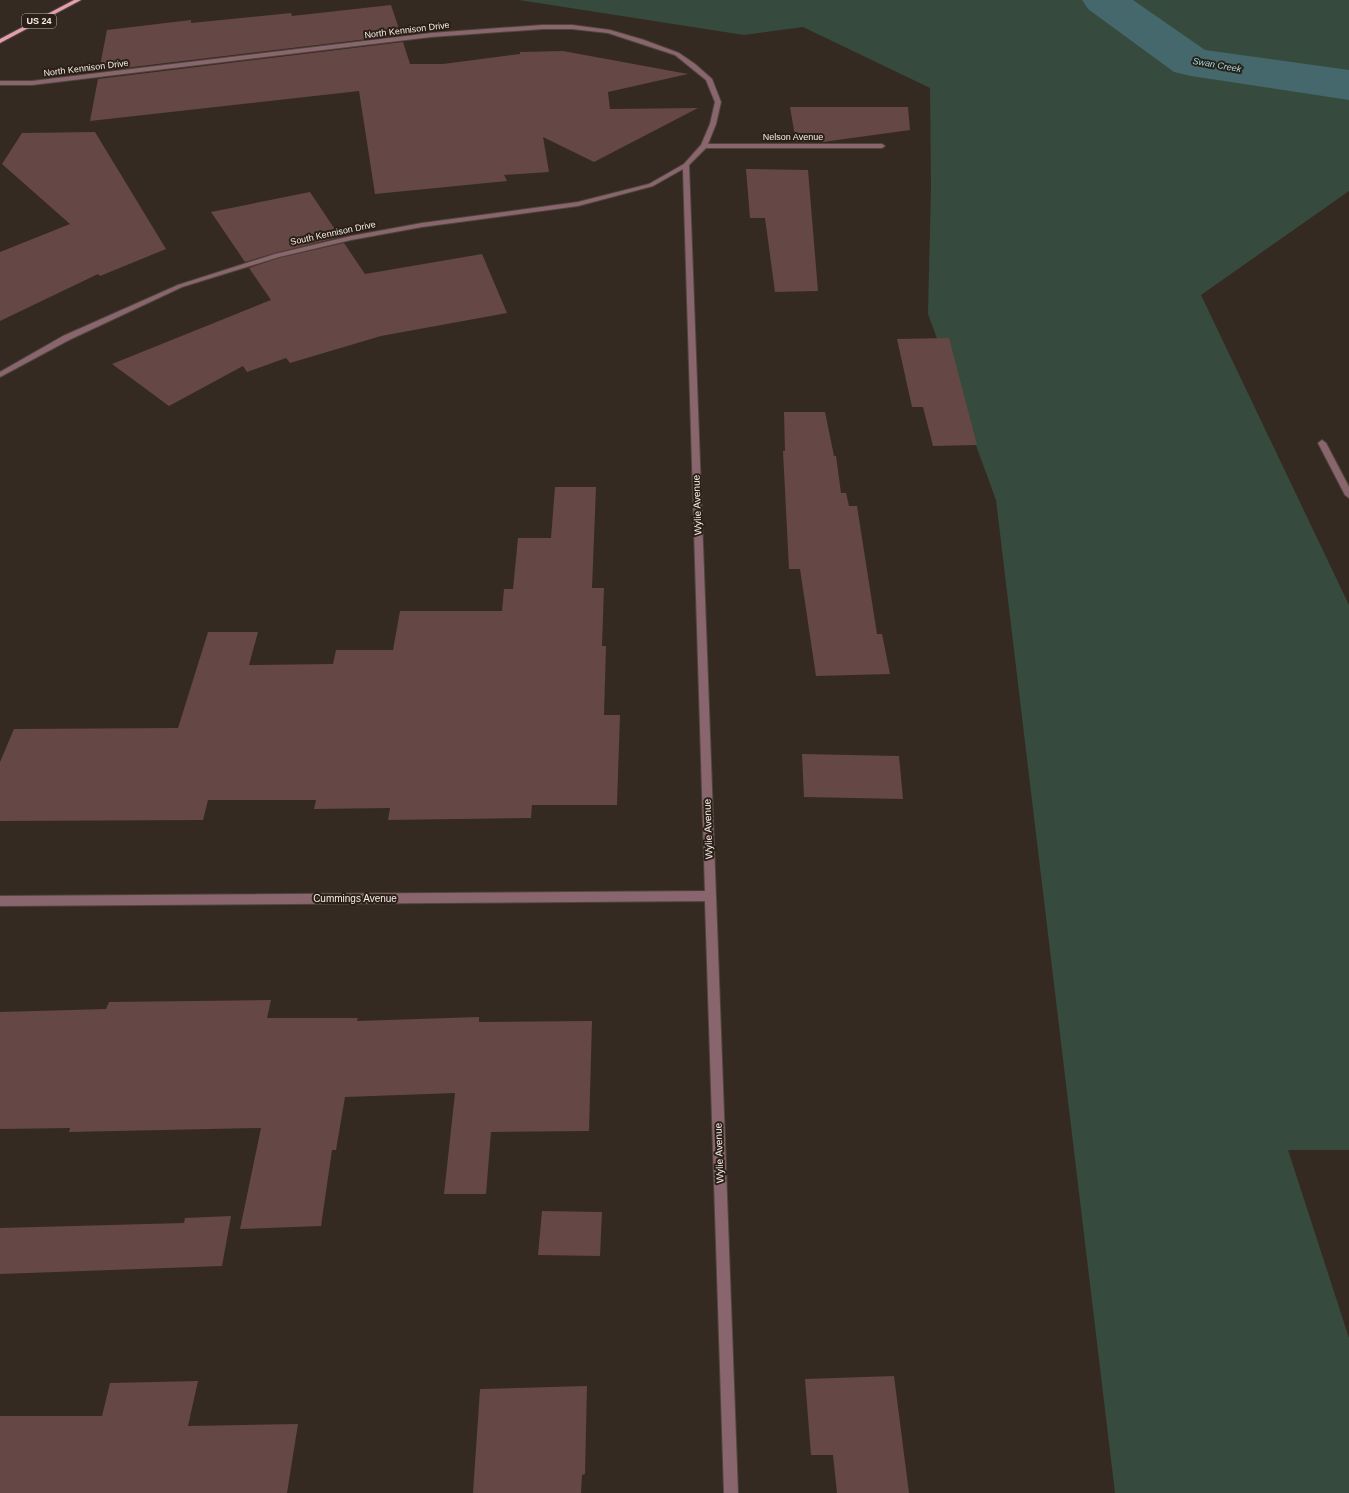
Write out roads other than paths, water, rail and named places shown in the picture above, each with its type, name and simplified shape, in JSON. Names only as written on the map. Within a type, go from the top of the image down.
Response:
[{"type":"main road","name":"US 24","points":[[0,41],[78,0]]},
{"type":"street","name":"North Kennison Drive","points":[[0,83],[32,83],[431,35],[543,27],[572,27],[608,31],[642,40],[677,54],[693,65],[708,79],[718,102],[714,124],[704,146],[686,165]]},
{"type":"street","name":"Nelson Avenue","points":[[704,146],[882,146]]},
{"type":"street","name":"South Kennison Drive","points":[[0,375],[66,338],[180,286],[277,255],[351,238],[422,225],[578,204],[629,192],[651,185],[686,165]]},
{"type":"street","name":"Wylie Avenue","points":[[686,165],[731,1493]]},
{"type":"street","points":[[1322,443],[1349,495]]},
{"type":"street","name":"Cummings Avenue","points":[[0,901],[710,896]]},
{"type":"waterway","name":"Swan Creek","points":[[1104,0],[1191,62],[1349,85]]}]
